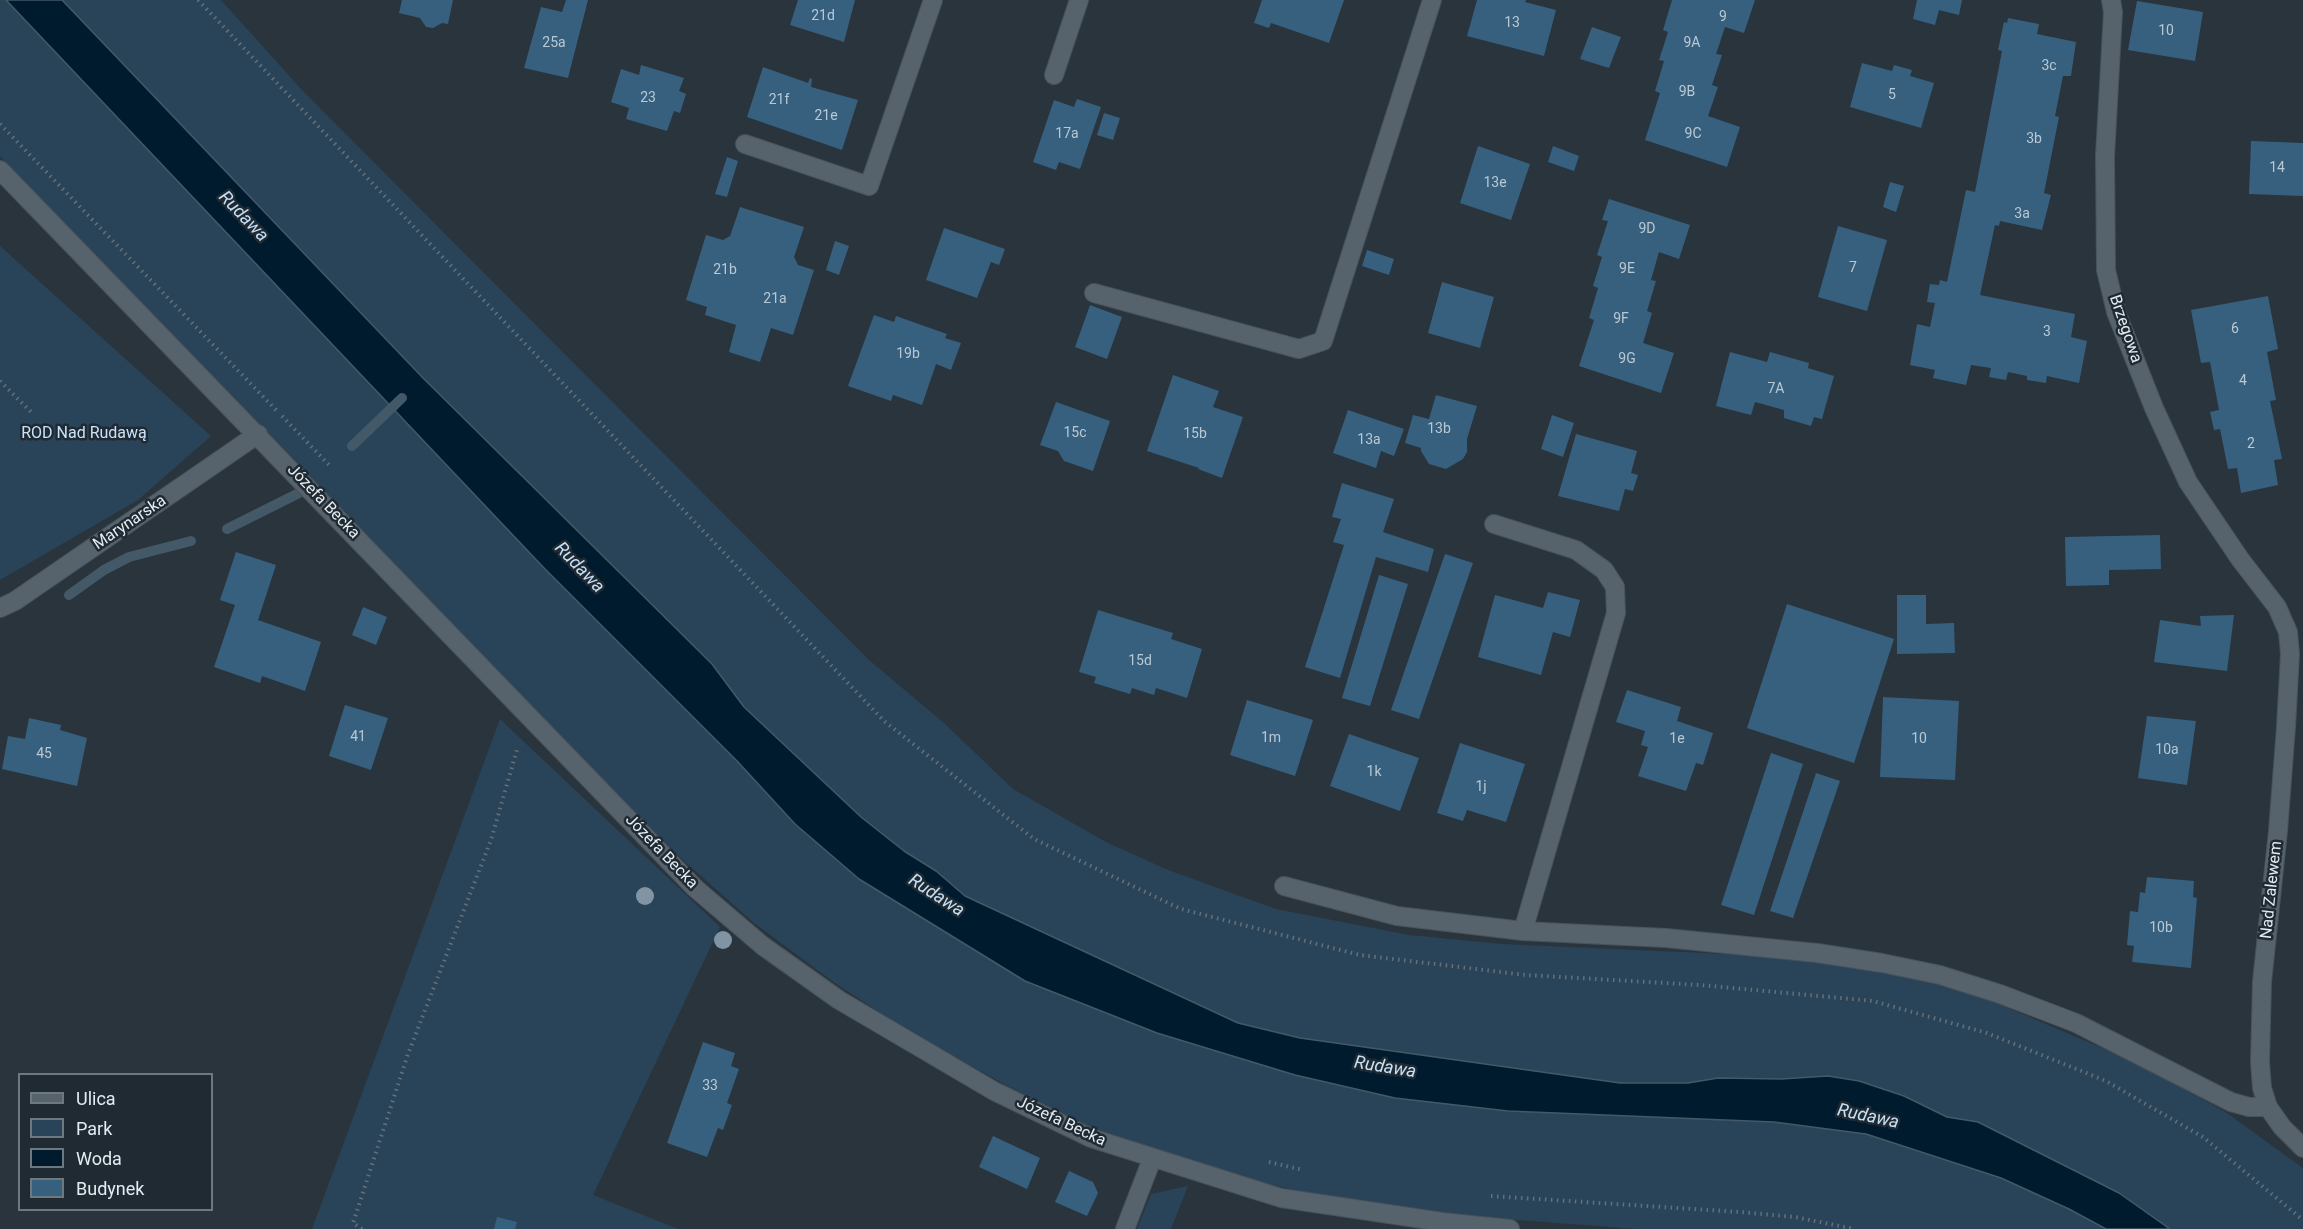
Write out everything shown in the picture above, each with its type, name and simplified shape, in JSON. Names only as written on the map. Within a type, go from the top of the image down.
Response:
[{"type":"street","points":[[745,144],[869,186],[933,0]]},
{"type":"street","points":[[1054,75],[1078,0]]},
{"type":"street","points":[[1094,293],[1299,349],[1323,341],[1432,0]]},
{"type":"street","name":"Brzegowa","points":[[2111,0],[2113,12],[2105,156],[2106,270],[2116,312],[2154,408],[2188,483],[2240,559],[2277,607],[2283,619]]},
{"type":"street","name":"Józefa Becka","points":[[0,170],[695,888],[764,946],[838,1000],[994,1091],[1091,1138],[1281,1198],[1500,1229]]},
{"type":"street","name":"Marynarska","points":[[0,608],[15,601],[258,434]]},
{"type":"street","points":[[1494,524],[1576,550],[1604,570],[1615,587],[1616,613],[1522,931]]},
{"type":"street","name":"Nad Zalewem","points":[[2283,619],[2288,632],[2290,654],[2278,831],[2260,1027],[2260,1071],[2268,1107],[2282,1127],[2303,1148]]},
{"type":"street","points":[[1284,886],[1397,916],[1522,931],[1666,938],[1817,953],[1940,975],[2000,994],[2076,1023],[2231,1102],[2249,1107],[2268,1107]]},
{"type":"street","points":[[1125,1229],[1152,1159]]},
{"type":"path","points":[[198,0],[884,721],[1034,839],[1181,909],[1360,955],[1526,975],[1700,985],[1873,1001],[1987,1033],[2106,1081],[2193,1132],[2303,1220]]},
{"type":"path","points":[[0,124],[335,471]]},
{"type":"path","points":[[0,381],[32,413]]},
{"type":"path","points":[[362,1229],[353,1223],[408,1054],[491,840],[527,714]]},
{"type":"path","points":[[1260,1159],[1311,1172]]},
{"type":"path","points":[[1486,1196],[1740,1212],[1795,1217],[1854,1229]]},
{"type":"green space","points":[[0,0],[221,0],[302,90],[869,660],[944,723],[1013,789],[1106,842],[1168,870],[1276,909],[1409,935],[1502,944],[1748,955],[1856,965],[1945,981],[2128,1059],[2224,1111],[2303,1168],[2303,1229],[2168,1229],[2119,1193],[1978,1122],[1947,1117],[1904,1096],[1859,1081],[1828,1076],[1781,1079],[1718,1078],[1688,1083],[1620,1083],[1300,1038],[1238,1023],[965,896],[936,871],[904,851],[861,817],[744,707],[712,664],[423,378],[299,248],[254,261],[545,569],[738,762],[795,824],[859,879],[1295,1075],[1395,1098],[1508,1111],[1774,1122],[1866,1134],[2001,1178],[2069,1209],[2106,1229],[1637,1229],[1452,1215],[1338,1199],[1263,1183],[1117,1141],[1006,1085],[908,1031],[835,983],[754,923],[682,859],[531,710],[304,469],[97,259],[0,156]]},
{"type":"green space","name":"ROD Nad Rudawą","points":[[0,246],[211,436],[138,500],[0,580]]},
{"type":"green space","points":[[500,719],[720,927],[593,1195],[678,1229],[312,1229]]},
{"type":"green space","points":[[1188,1186],[1171,1229],[1137,1229],[1151,1194]]},
{"type":"water","name":"Rudawa","points":[[6,0],[62,0],[423,378],[712,664],[744,707],[861,817],[904,851],[936,871],[965,896],[1238,1023],[1300,1038],[1620,1083],[1688,1083],[1718,1078],[1781,1079],[1828,1076],[1859,1081],[1904,1096],[1947,1117],[1978,1122],[2119,1193],[2170,1229],[2106,1229],[2069,1209],[2001,1178],[1866,1134],[1774,1122],[1508,1111],[1395,1098],[1295,1075],[1157,1033],[1025,981],[859,879],[795,824],[738,762],[545,569]]},
{"type":"building","points":[[402,0],[453,0],[448,24],[442,23],[433,28],[426,27],[420,18],[399,13]]},
{"type":"building","points":[[566,0],[588,0],[568,78],[524,68],[541,7],[562,12]]},
{"type":"building","points":[[798,0],[855,0],[844,42],[790,25]]},
{"type":"building","points":[[1262,0],[1344,0],[1329,43],[1271,23],[1269,28],[1254,23]]},
{"type":"building","points":[[1477,0],[1526,0],[1525,2],[1556,10],[1544,56],[1467,36]]},
{"type":"building","points":[[1672,0],[1755,0],[1744,33],[1725,27],[1716,54],[1722,55],[1712,85],[1718,87],[1708,116],[1740,127],[1727,167],[1645,140],[1660,93],[1655,91],[1664,61],[1659,60],[1668,32],[1663,30]]},
{"type":"building","points":[[1917,0],[1962,0],[1959,15],[1939,10],[1935,25],[1913,19]]},
{"type":"building","points":[[2137,1],[2203,12],[2195,61],[2128,50]]},
{"type":"building","points":[[2008,18],[2039,24],[2037,34],[2076,42],[2071,76],[2063,76],[2055,116],[2059,117],[2044,193],[2051,195],[2042,230],[2000,221],[1999,226],[1995,225],[1980,295],[2075,314],[2071,337],[2087,341],[2079,383],[2047,376],[2046,383],[2027,380],[2027,376],[2008,372],[2006,380],[1989,377],[1991,368],[1971,365],[1966,385],[1933,378],[1935,370],[1910,365],[1917,324],[1930,327],[1935,303],[1927,302],[1930,284],[1939,285],[1940,280],[1947,282],[1966,190],[1975,192],[2002,51],[1998,50],[2004,22],[2007,23]]},
{"type":"building","points":[[1592,27],[1621,37],[1609,68],[1580,59]]},
{"type":"building","points":[[1862,63],[1892,71],[1894,65],[1912,70],[1910,76],[1934,83],[1921,128],[1850,107]]},
{"type":"building","points":[[641,65],[684,78],[679,91],[686,94],[680,113],[674,111],[667,131],[626,119],[629,108],[611,102],[621,69],[639,75]]},
{"type":"building","points":[[763,67],[808,83],[810,78],[812,79],[811,87],[858,100],[842,150],[747,117]]},
{"type":"building","points":[[1077,99],[1101,107],[1080,169],[1059,162],[1056,170],[1033,162],[1054,100],[1074,107]]},
{"type":"building","points":[[1104,113],[1120,118],[1113,140],[1097,135]]},
{"type":"building","points":[[2251,141],[2303,143],[2303,196],[2249,194]]},
{"type":"building","points":[[1478,146],[1530,164],[1511,220],[1460,203]]},
{"type":"building","points":[[1553,146],[1579,156],[1574,171],[1548,162]]},
{"type":"building","points":[[727,157],[738,161],[727,197],[715,194]]},
{"type":"building","points":[[1890,182],[1904,186],[1896,212],[1883,207]]},
{"type":"building","points":[[1609,199],[1690,225],[1679,259],[1659,252],[1651,280],[1656,281],[1647,311],[1652,313],[1643,343],[1674,353],[1661,393],[1579,366],[1594,320],[1589,318],[1598,288],[1593,286],[1602,257],[1597,255],[1608,221],[1602,220]]},
{"type":"building","points":[[740,207],[804,227],[794,257],[798,265],[814,270],[793,335],[771,328],[760,362],[729,352],[736,325],[705,315],[707,307],[686,300],[706,235],[723,240],[730,236]]},
{"type":"building","points":[[1838,226],[1887,240],[1867,311],[1818,297]]},
{"type":"building","points":[[944,228],[1005,249],[999,265],[991,262],[977,298],[926,280]]},
{"type":"building","points":[[835,241],[849,246],[839,275],[826,270]]},
{"type":"building","points":[[1367,250],[1394,259],[1389,275],[1362,266]]},
{"type":"building","points":[[1442,282],[1494,297],[1480,348],[1428,333]]},
{"type":"building","points":[[2268,296],[2278,349],[2267,352],[2276,400],[2270,401],[2282,459],[2274,460],[2278,485],[2241,493],[2237,468],[2228,469],[2220,429],[2214,430],[2210,412],[2219,410],[2210,362],[2201,363],[2191,310]]},
{"type":"building","points":[[1090,305],[1122,317],[1107,359],[1075,347]]},
{"type":"building","points":[[874,315],[894,322],[896,316],[947,334],[945,338],[961,343],[951,370],[936,364],[922,405],[893,395],[891,401],[848,386]]},
{"type":"building","points":[[1730,352],[1767,362],[1770,352],[1809,363],[1808,368],[1834,376],[1822,419],[1814,417],[1811,426],[1784,418],[1784,410],[1755,402],[1751,415],[1716,406]]},
{"type":"building","points":[[1173,375],[1219,391],[1213,407],[1243,417],[1222,478],[1147,451]]},
{"type":"building","points":[[1436,395],[1477,406],[1467,439],[1467,452],[1463,459],[1446,469],[1429,464],[1421,448],[1405,443],[1413,415],[1429,419]]},
{"type":"building","points":[[1056,402],[1110,421],[1093,471],[1064,461],[1058,451],[1040,445]]},
{"type":"building","points":[[1348,410],[1404,429],[1394,456],[1381,451],[1376,468],[1333,453]]},
{"type":"building","points":[[1552,415],[1574,423],[1563,457],[1541,449]]},
{"type":"building","points":[[1576,434],[1637,451],[1631,473],[1638,475],[1633,491],[1625,489],[1619,511],[1558,496]]},
{"type":"building","points":[[1342,483],[1394,499],[1383,532],[1434,549],[1428,572],[1376,557],[1340,678],[1305,667],[1344,545],[1333,542],[1341,519],[1332,517]]},
{"type":"building","points":[[2160,535],[2161,569],[2109,570],[2109,585],[2066,586],[2065,537]]},
{"type":"building","points":[[236,552],[276,565],[258,620],[321,642],[305,691],[262,676],[260,683],[214,667],[235,605],[220,600]]},
{"type":"building","points":[[1445,554],[1473,563],[1419,719],[1391,710]]},
{"type":"building","points":[[1379,575],[1408,584],[1370,706],[1342,698]]},
{"type":"building","points":[[1548,592],[1580,600],[1570,637],[1553,632],[1541,675],[1478,657],[1495,595],[1543,608]]},
{"type":"building","points":[[1897,595],[1926,595],[1926,624],[1954,623],[1955,653],[1897,654]]},
{"type":"building","points":[[1787,604],[1894,639],[1854,763],[1747,728]]},
{"type":"building","points":[[363,607],[387,617],[376,645],[352,635]]},
{"type":"building","points":[[1098,610],[1173,633],[1171,639],[1202,649],[1187,698],[1156,688],[1154,695],[1132,688],[1130,694],[1094,683],[1096,677],[1079,672]]},
{"type":"building","points":[[2234,615],[2227,671],[2154,662],[2160,620],[2201,626],[2200,616]]},
{"type":"building","points":[[1627,690],[1681,707],[1677,721],[1713,733],[1703,765],[1696,763],[1686,791],[1638,776],[1648,747],[1641,745],[1645,731],[1616,722]]},
{"type":"building","points":[[1883,697],[1959,701],[1955,780],[1880,777]]},
{"type":"building","points":[[1247,700],[1313,720],[1295,776],[1230,755]]},
{"type":"building","points":[[345,705],[388,718],[371,770],[329,756]]},
{"type":"building","points":[[2147,716],[2196,721],[2187,785],[2138,778]]},
{"type":"building","points":[[29,718],[61,725],[60,730],[87,738],[77,786],[2,769],[8,736],[25,739]]},
{"type":"building","points":[[1349,734],[1419,758],[1400,811],[1330,786]]},
{"type":"building","points":[[1460,743],[1525,764],[1506,822],[1467,810],[1463,821],[1437,813]]},
{"type":"building","points":[[1771,753],[1803,764],[1754,915],[1721,905]]},
{"type":"building","points":[[1816,773],[1840,781],[1793,918],[1770,911]]},
{"type":"building","points":[[2147,877],[2194,881],[2193,897],[2197,898],[2191,968],[2132,962],[2134,946],[2127,945],[2130,911],[2138,912],[2140,892],[2145,893]]},
{"type":"building","points":[[703,1042],[735,1053],[731,1066],[739,1069],[727,1103],[732,1105],[723,1130],[718,1128],[707,1157],[667,1143]]},
{"type":"building","points":[[993,1136],[1040,1158],[1027,1189],[979,1167]]},
{"type":"building","points":[[1069,1171],[1093,1182],[1098,1193],[1087,1216],[1055,1202]]},
{"type":"building","points":[[497,1217],[517,1222],[515,1229],[494,1229]]},
{"type":"waterway","points":[[352,446],[402,398]]},
{"type":"waterway","points":[[227,529],[301,492]]},
{"type":"waterway","points":[[69,595],[104,570],[129,557],[191,541]]}]
